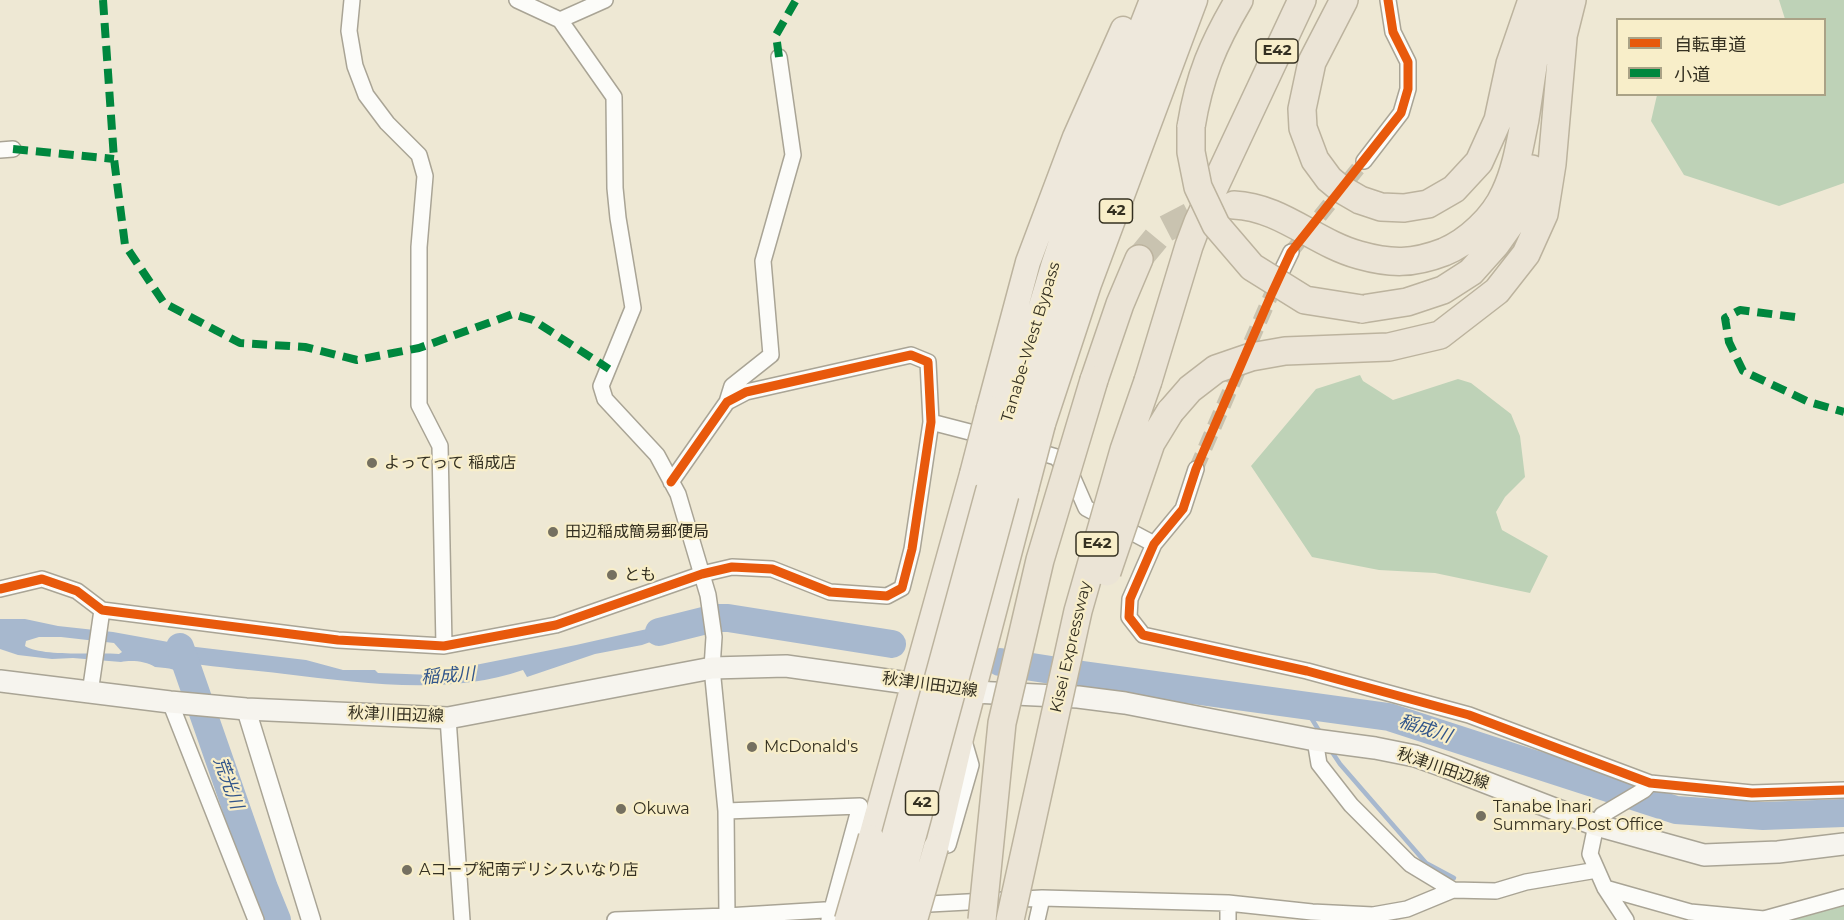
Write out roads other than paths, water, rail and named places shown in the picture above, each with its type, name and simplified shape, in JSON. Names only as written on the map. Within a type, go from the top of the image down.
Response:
[{"type":"highway","name":"42","points":[[836,916],[871,837],[943,688],[1026,489],[1017,416],[1028,262],[1075,137],[1136,0]]},
{"type":"highway","name":"Tanabe-West Bypass","points":[[943,688],[1017,416],[1054,263],[1084,174],[1152,0]]},
{"type":"highway","name":"Tanabe-West Bypass","points":[[1017,416],[1061,304],[1124,122],[1174,0]]},
{"type":"highway","name":"42","points":[[891,920],[943,688],[972,474],[1017,416],[1089,284],[1195,0]]},
{"type":"highway","points":[[1239,0],[1210,55],[1197,93],[1191,127],[1191,153],[1198,187],[1216,225],[1252,267],[1305,300],[1362,309],[1407,302],[1443,290],[1471,272],[1496,244],[1518,213],[1533,166],[1545,97],[1572,0]]},
{"type":"highway","name":"Kisei Expressway","points":[[1010,920],[1078,611],[1124,450],[1148,381],[1189,246],[1302,0]]},
{"type":"highway","points":[[1344,0],[1312,62],[1302,109],[1303,128],[1315,160],[1329,179],[1341,189],[1360,200],[1381,207],[1404,208],[1428,204],[1454,189],[1479,162],[1498,120],[1510,64],[1532,0]]},
{"type":"highway","points":[[1234,205],[1250,206],[1282,217],[1356,255],[1389,263],[1425,259],[1454,248],[1482,226],[1505,194],[1519,152],[1546,0]]},
{"type":"highway","points":[[1056,710],[1083,645],[1151,443],[1170,412],[1190,388],[1216,369],[1251,357],[1285,351],[1389,347],[1440,335],[1497,291],[1526,254],[1544,214],[1552,164],[1563,38]]},
{"type":"highway","points":[[982,920],[1002,723],[1040,560],[1094,380],[1120,303],[1139,259]]},
{"type":"highway","name":"42","points":[[923,912],[962,734],[943,688]]},
{"type":"highway","name":"42","points":[[871,920],[943,688]]},
{"type":"main road","name":"秋津川田辺線","points":[[0,681],[92,683],[170,702],[246,709],[448,718],[712,668],[786,666],[943,688],[1125,703],[1315,740],[1415,756],[1704,855],[1778,852],[1844,844]]},
{"type":"street","points":[[352,0],[349,32],[355,66],[366,95],[387,123],[419,155],[425,176],[419,247],[418,405],[440,446],[444,646]]},
{"type":"street","points":[[517,0],[560,20],[614,97],[615,188],[633,308],[601,386],[604,399],[657,455],[678,494],[708,595],[714,637],[712,668],[726,811],[727,916]]},
{"type":"street","points":[[560,20],[605,0]]},
{"type":"street","points":[[1364,161],[1401,113],[1408,89],[1408,62],[1393,32],[1388,0]]},
{"type":"street","points":[[671,482],[727,402],[732,386],[771,355],[763,261],[792,155],[779,57]]},
{"type":"street","points":[[1272,294],[1291,252]]},
{"type":"street","points":[[0,589],[42,579],[77,591],[102,610],[338,640],[444,646],[556,625],[702,574],[732,567],[772,569],[831,592],[887,596],[902,588],[912,549],[931,422],[928,362],[911,355],[746,392],[727,402]]},
{"type":"street","points":[[931,422],[1056,457],[1072,476],[1086,508],[1154,544]]},
{"type":"street","points":[[1196,469],[1183,509],[1154,544],[1130,599],[1129,617],[1143,635],[1307,671],[1468,715],[1647,787],[1752,793],[1844,790]]},
{"type":"street","points":[[92,683],[102,610]]},
{"type":"street","points":[[170,702],[256,920]]},
{"type":"street","points":[[246,709],[311,920]]},
{"type":"street","points":[[448,718],[462,920]]},
{"type":"street","points":[[927,920],[923,912],[970,765],[962,734]]},
{"type":"street","points":[[1315,740],[1319,764],[1351,805],[1410,864],[1453,890]]},
{"type":"street","points":[[1626,920],[1605,888],[1590,854],[1599,820],[1647,787]]},
{"type":"street","points":[[726,811],[860,806],[836,916]]},
{"type":"street","points":[[615,920],[923,912],[1042,898],[1228,903],[1312,912],[1373,915],[1407,909],[1453,890],[1496,891],[1526,882],[1597,870]]},
{"type":"street","points":[[1605,888],[1690,912],[1764,919],[1844,897]]},
{"type":"street","points":[[1037,920],[1042,898]]},
{"type":"street","points":[[1228,903],[1228,920]]},
{"type":"water","points":[[696,618],[698,625],[642,645],[595,654],[527,677],[523,670],[465,683],[405,685],[344,681],[189,663],[183,664],[184,669],[202,682],[186,681],[173,670],[147,663],[73,658],[52,659],[18,655],[0,649],[0,619],[25,619],[196,647],[306,660],[343,670],[375,670],[378,673],[433,675]],"holes":[[[39,637],[114,643],[122,652],[119,654],[56,653],[25,646],[26,641]]]},
{"type":"waterway","name":"稲成川","points":[[659,632],[715,618],[728,618],[892,644]]},
{"type":"waterway","name":"荒光川","points":[[180,647],[277,920]]},
{"type":"waterway","name":"稲成川","points":[[1000,662],[1389,717],[1676,810],[1763,816],[1844,813]]},
{"type":"waterway","points":[[1304,706],[1321,734]]},
{"type":"waterway","points":[[1330,749],[1340,764],[1426,863],[1454,878]]},
{"type":"tunnel","points":[[1291,252],[1364,161]]},
{"type":"tunnel","points":[[1139,259],[1163,230],[1194,214],[1219,208]]},
{"type":"tunnel","points":[[1196,469],[1272,293]]},
{"type":"place","name":"よってって 稲成店","points":[[372,463]]},
{"type":"place","name":"田辺稲成簡易郵便局","points":[[553,532]]},
{"type":"place","name":"とも","points":[[612,575]]},
{"type":"place","name":"McDonald's","points":[[752,747]]},
{"type":"place","name":"Okuwa","points":[[621,809]]},
{"type":"place","name":"Tanabe Inari Summary Post Office","points":[[1481,816]]},
{"type":"place","name":"Aコープ紀南デリシスいなり店","points":[[407,870]]}]
